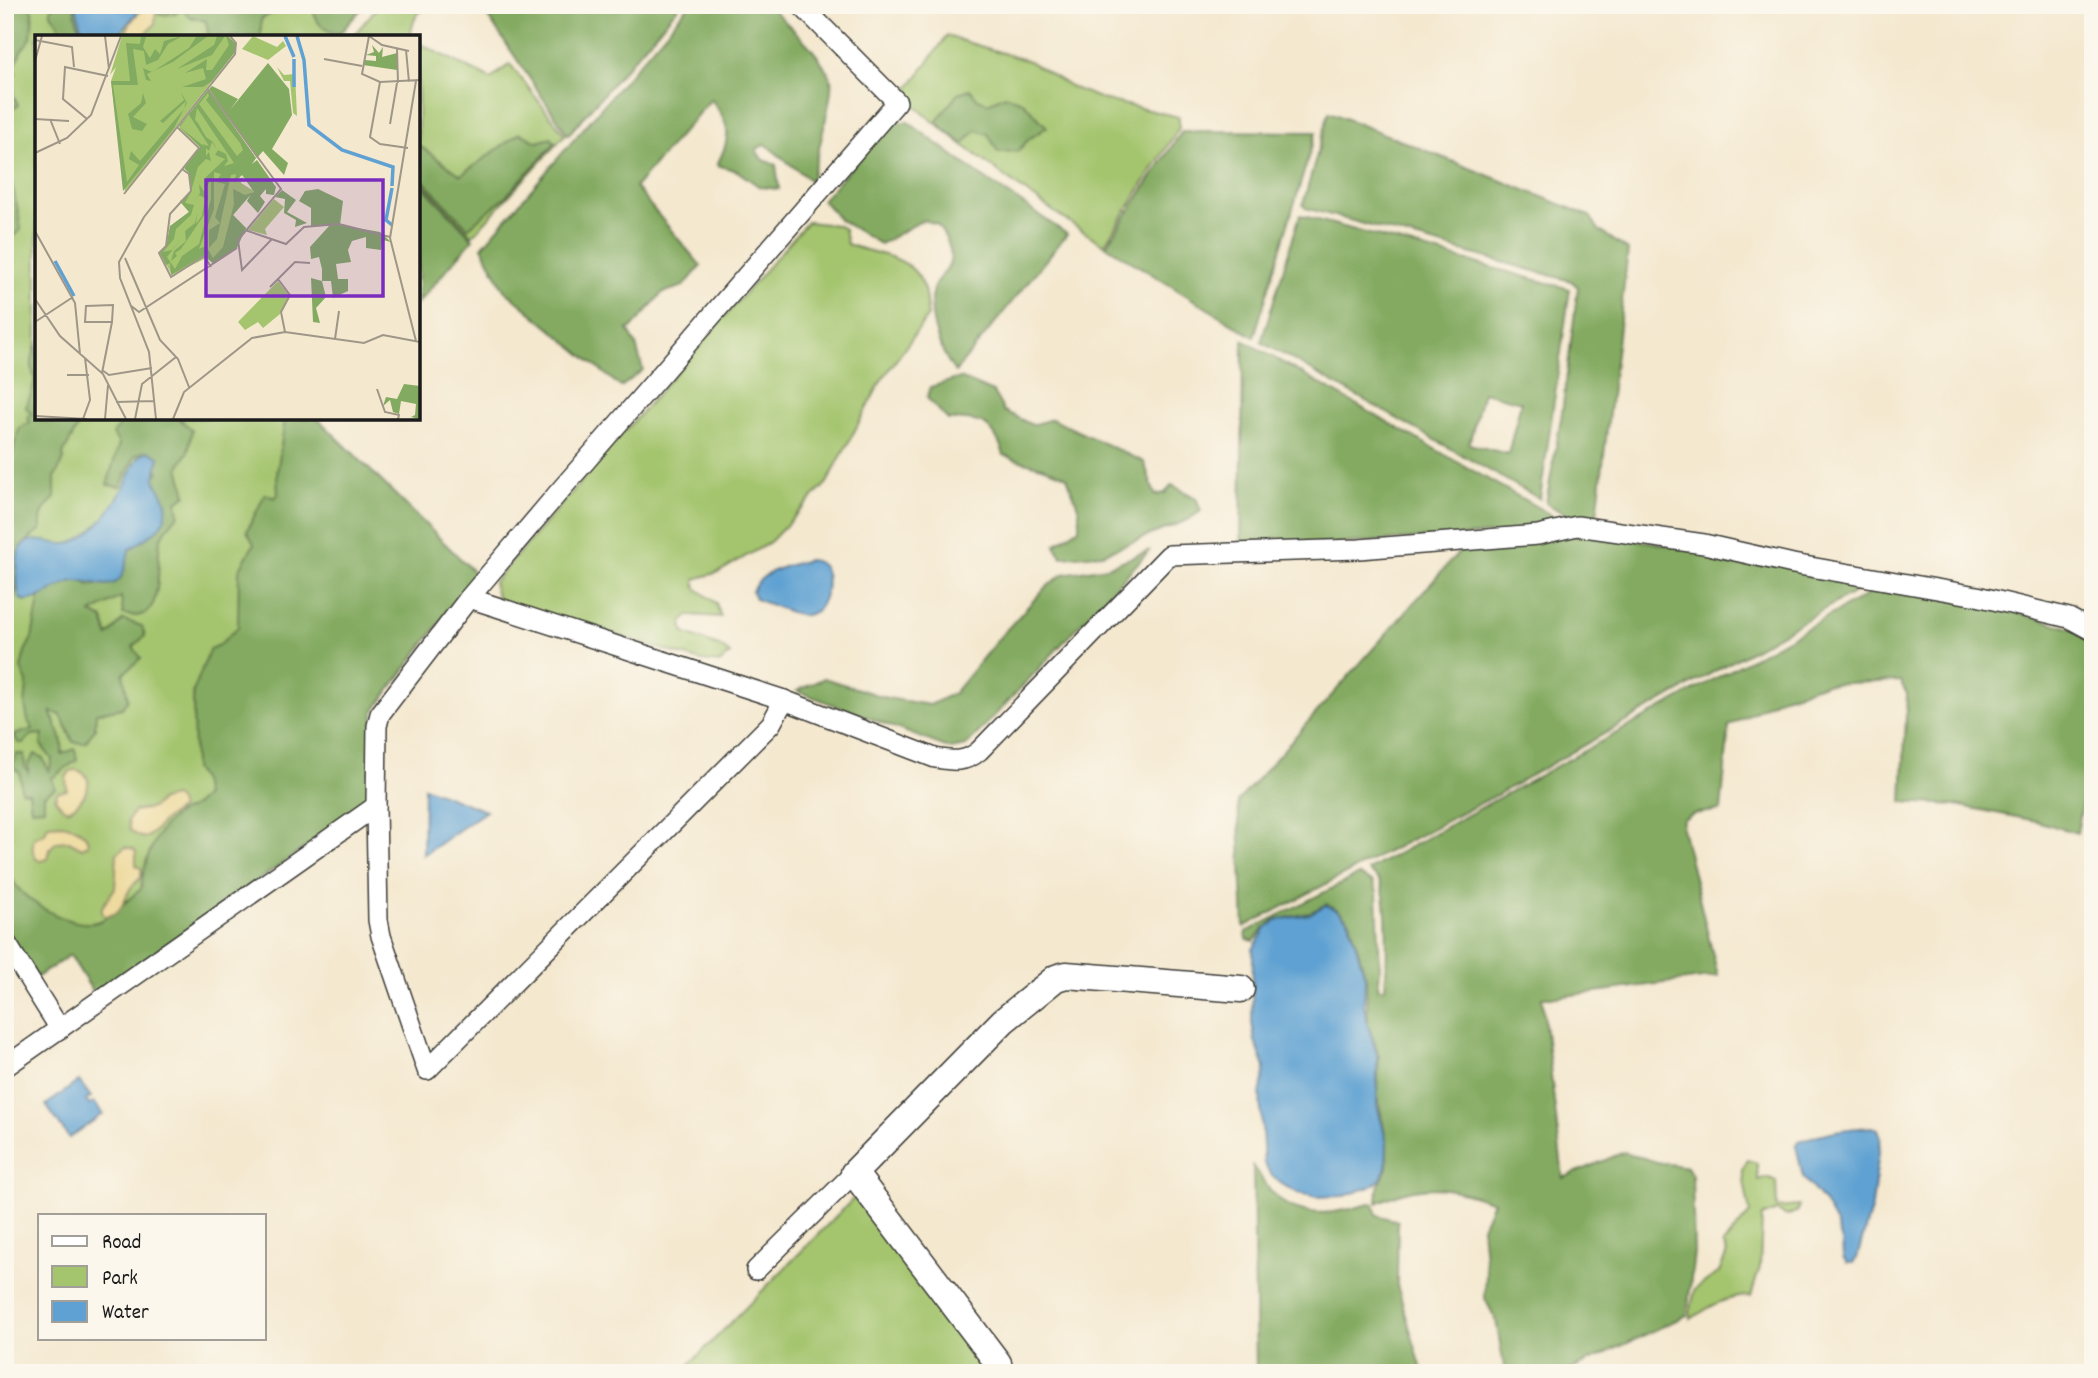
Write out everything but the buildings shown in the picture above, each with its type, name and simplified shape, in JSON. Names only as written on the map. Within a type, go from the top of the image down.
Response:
[{"type":"street","points":[[784,700],[771,724],[427,1070],[381,936],[376,806],[377,726],[380,714],[469,598],[897,102],[802,5]]},
{"type":"street","points":[[469,598],[784,700],[935,758],[953,761],[969,759],[1023,708],[1169,555],[1386,547],[1538,535],[1577,526],[1704,544],[1793,564],[1977,596],[2069,618],[2093,631]]},
{"type":"street","points":[[5,1068],[376,806]]},
{"type":"street","points":[[5,942],[60,1029]]},
{"type":"street","points":[[756,1270],[1003,1021],[1056,978],[1066,975],[1241,989]]},
{"type":"street","points":[[854,1173],[998,1363],[993,1373]]},
{"type":"green space","points":[[5,5],[364,5],[339,35],[35,35],[35,420],[319,420],[476,574],[374,711],[95,995],[70,955],[37,977],[5,927]]},
{"type":"green space","points":[[5,5],[28,5],[33,12],[31,38],[21,51],[14,69],[16,73],[10,80],[14,84],[13,95],[18,105],[15,108],[5,104]]},
{"type":"green space","points":[[55,5],[74,5],[79,27],[85,35],[61,35],[51,9]]},
{"type":"green space","points":[[156,5],[281,5],[282,8],[261,19],[261,35],[209,35],[206,21],[190,17],[182,10],[170,14],[158,13]]},
{"type":"green space","points":[[321,5],[365,5],[339,34],[330,32],[317,21],[314,13]]},
{"type":"green space","points":[[379,5],[438,5],[417,15],[410,35],[354,35]]},
{"type":"green space","points":[[480,5],[680,5],[568,135]]},
{"type":"green space","points":[[689,5],[768,5],[820,59],[831,80],[830,98],[811,181],[765,144],[756,150],[762,159],[776,165],[779,189],[760,187],[737,171],[717,165],[725,146],[727,131],[726,124],[711,99],[635,187],[701,266],[684,286],[662,293],[631,329],[628,329],[643,370],[621,387],[504,290],[482,247]]},
{"type":"green space","points":[[947,36],[1029,61],[1073,88],[1105,100],[1179,117],[1179,128],[1104,245],[1001,174],[903,96]]},
{"type":"green space","points":[[420,44],[491,79],[510,64],[565,135],[472,236],[420,180]]},
{"type":"green space","points":[[970,89],[978,99],[988,103],[1005,95],[1023,102],[1047,127],[1029,139],[1018,151],[998,152],[988,134],[976,130],[963,144],[936,122],[958,93]]},
{"type":"green space","points":[[1329,112],[1590,216],[1599,230],[1628,250],[1596,524],[1580,523],[1546,503],[1562,413],[1578,287],[1571,281],[1305,208],[1303,204]]},
{"type":"green space","points":[[892,122],[908,122],[1067,234],[955,372],[939,343],[933,321],[934,288],[947,268],[951,255],[948,243],[937,224],[923,220],[880,244],[840,220],[822,200]]},
{"type":"green space","points":[[1182,131],[1316,132],[1254,337],[1106,246]]},
{"type":"green space","points":[[520,133],[537,142],[551,138],[555,143],[506,196],[468,228],[420,177],[420,146],[461,175]]},
{"type":"green space","points":[[5,141],[21,230],[12,237],[5,280]]},
{"type":"green space","points":[[420,183],[473,239],[420,301]]},
{"type":"green space","points":[[1300,215],[1570,289],[1540,499],[1261,342]],"holes":[[[1483,392],[1521,402],[1508,454],[1469,444]]]},
{"type":"green space","points":[[807,222],[837,225],[844,229],[847,244],[889,256],[908,266],[922,283],[928,316],[881,381],[827,483],[770,542],[719,572],[695,579],[696,588],[716,603],[721,617],[688,615],[682,623],[684,633],[721,647],[730,654],[720,663],[701,661],[498,599],[493,583]]},
{"type":"green space","points":[[1243,340],[1565,523],[1539,531],[1241,550]]},
{"type":"green space","points":[[35,348],[35,378],[32,365]]},
{"type":"green space","points":[[35,378],[35,420],[77,420],[78,426],[63,454],[64,459],[55,477],[55,498],[43,512],[41,530],[21,548],[18,556],[16,592],[12,604],[5,599],[6,490],[20,427],[30,423],[28,417],[31,414],[26,407]]},
{"type":"green space","points":[[960,378],[993,392],[1004,411],[1032,425],[1052,419],[1144,462],[1155,495],[1165,493],[1172,485],[1196,498],[1201,511],[1188,520],[1102,554],[1062,557],[1055,545],[1079,528],[1079,510],[1067,477],[1004,455],[995,435],[984,424],[969,420],[948,420],[927,398],[930,387]]},
{"type":"green space","points":[[123,420],[181,420],[192,430],[188,452],[179,467],[186,495],[177,502],[179,514],[160,541],[156,592],[147,612],[137,616],[123,614],[121,597],[91,613],[103,619],[108,636],[123,620],[142,626],[145,636],[133,647],[141,658],[123,674],[128,699],[122,708],[96,713],[95,729],[85,743],[73,742],[61,715],[51,712],[61,737],[62,754],[75,749],[77,760],[52,778],[55,788],[44,795],[44,808],[31,809],[29,792],[21,791],[20,773],[12,766],[17,754],[24,754],[28,772],[28,764],[35,754],[43,758],[49,772],[52,759],[41,745],[43,734],[31,735],[24,743],[18,743],[14,735],[33,729],[28,721],[25,705],[27,683],[21,668],[32,638],[40,594],[75,578],[92,586],[116,579],[149,482],[159,472],[154,461],[144,451],[135,456],[120,487],[107,485],[119,444],[113,434]]},
{"type":"green space","points":[[285,420],[319,420],[476,574],[374,711],[370,802],[95,995],[70,955],[37,977],[5,927],[5,852],[10,873],[22,892],[42,908],[67,919],[92,923],[102,920],[141,889],[147,858],[162,828],[177,814],[193,807],[205,796],[202,781],[194,769],[193,692],[210,649],[219,645],[238,627],[239,570],[254,544],[247,531],[265,494],[275,498],[278,494],[277,474]]},
{"type":"green space","points":[[1579,530],[1874,581],[1498,794],[1244,927],[1238,801],[1466,544]]},
{"type":"green space","points":[[1150,550],[966,746],[951,749],[797,691],[824,678],[887,698],[930,705],[954,693],[1000,637],[1044,589],[1063,574],[1107,567]]},
{"type":"green space","points":[[1885,585],[1973,599],[2093,635],[2093,745],[2077,833],[2036,821],[1956,805],[1902,802],[1907,694],[1900,681],[1825,684],[1780,698],[1729,726],[1721,810],[1693,814],[1683,819],[1682,828],[1718,976],[1542,997],[1563,1178],[1624,1152],[1687,1167],[1692,1175],[1694,1252],[1687,1315],[1564,1373],[1505,1373],[1496,1320],[1485,1299],[1486,1271],[1482,1227],[1493,1202],[1463,1192],[1435,1188],[1407,1191],[1377,1203],[1378,1187],[1387,1168],[1387,1143],[1377,1094],[1379,1057],[1368,1024],[1366,978],[1350,921],[1337,909],[1326,904],[1309,913],[1275,920],[1254,941],[1247,939],[1246,932],[1358,875],[1373,882],[1377,892],[1380,971],[1378,988],[1385,988],[1385,902],[1380,882],[1368,870]]},
{"type":"green space","points":[[1748,1160],[1757,1163],[1758,1180],[1767,1177],[1776,1181],[1777,1208],[1799,1206],[1798,1211],[1787,1216],[1777,1211],[1762,1217],[1760,1267],[1751,1296],[1719,1303],[1691,1319],[1695,1289],[1719,1272],[1727,1253],[1723,1244],[1750,1213],[1742,1170]]},
{"type":"green space","points":[[1253,1166],[1273,1194],[1299,1210],[1336,1212],[1373,1203],[1377,1215],[1398,1221],[1397,1285],[1423,1373],[1256,1373]]},
{"type":"green space","points":[[857,1195],[984,1361],[977,1373],[681,1373]]},
{"type":"sand","points":[[151,5],[156,8],[155,24],[145,35],[126,35],[128,27],[142,10]]},
{"type":"sand","points":[[76,770],[87,778],[87,790],[79,802],[68,810],[55,799],[57,792],[67,790],[66,778],[70,771]]},
{"type":"sand","points":[[174,797],[181,808],[151,835],[142,837],[130,830],[128,820],[134,811],[152,808],[161,800]]},
{"type":"sand","points":[[62,824],[83,833],[88,845],[82,848],[69,841],[56,842],[50,849],[48,859],[40,861],[33,851],[34,838],[45,833],[48,825]]},
{"type":"sand","points":[[125,847],[136,852],[136,865],[141,868],[141,877],[131,887],[119,910],[105,916],[102,907],[115,888],[117,853]]},
{"type":"water","points":[[76,5],[144,5],[118,35],[88,35],[81,28]]},
{"type":"water","points":[[148,451],[159,457],[155,480],[165,500],[165,517],[150,536],[129,550],[124,571],[118,581],[107,585],[70,582],[38,598],[20,599],[17,565],[21,547],[36,540],[69,543],[87,534],[110,510],[136,461]]},
{"type":"water","points":[[808,560],[822,566],[827,579],[825,596],[815,611],[801,616],[755,599],[752,591],[762,578],[776,570]]},
{"type":"water","points":[[424,787],[486,811],[423,855]]},
{"type":"water","points":[[1326,905],[1337,910],[1349,921],[1365,977],[1364,1004],[1377,1055],[1377,1105],[1387,1143],[1386,1167],[1381,1179],[1372,1186],[1345,1196],[1317,1197],[1298,1193],[1283,1185],[1271,1175],[1264,1164],[1260,1094],[1265,1068],[1255,1041],[1252,1023],[1253,949],[1267,927],[1278,920],[1309,914]]},
{"type":"water","points":[[79,1081],[91,1097],[86,1100],[89,1105],[94,1102],[103,1114],[69,1138],[46,1105]]},
{"type":"water","points":[[1871,1127],[1878,1129],[1881,1137],[1872,1206],[1857,1258],[1853,1263],[1847,1263],[1843,1257],[1842,1241],[1836,1224],[1823,1201],[1803,1177],[1796,1146],[1799,1141],[1826,1133]]}]
